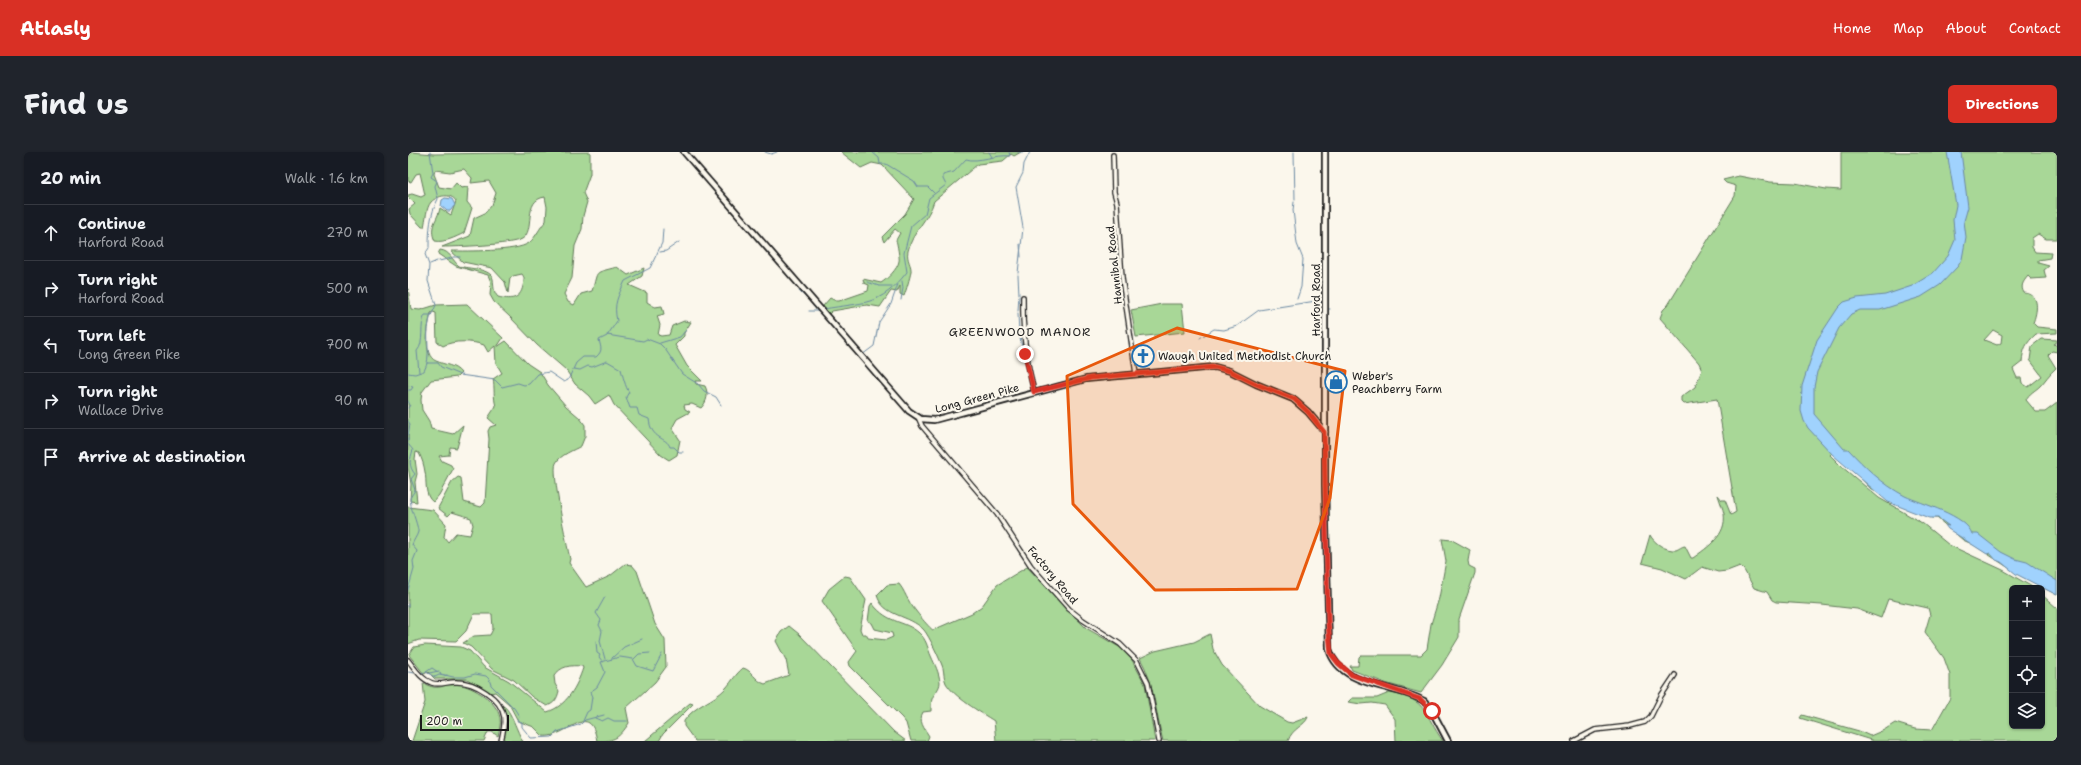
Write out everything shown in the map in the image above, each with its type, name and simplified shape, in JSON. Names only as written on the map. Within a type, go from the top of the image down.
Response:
[{"type":"street","points":[[684,152],[875,373],[909,411],[919,418]]},
{"type":"street","name":"Harford Road","points":[[1325,152],[1324,432],[1328,622],[1331,654],[1342,667],[1354,676],[1424,701],[1431,709],[1448,741]]},
{"type":"street","name":"Hannibal Road","points":[[1113,155],[1114,192],[1118,213],[1122,278],[1136,374]]},
{"type":"street","points":[[1023,297],[1022,312],[1025,349],[1034,392]]},
{"type":"street","name":"Long Green Pike","points":[[919,418],[934,420],[1082,380],[1208,367],[1226,369],[1294,399],[1308,412],[1324,432]]},
{"type":"street","name":"Factory Road","points":[[919,418],[922,426],[997,514],[1035,571],[1074,614],[1120,644],[1137,661],[1148,683],[1159,741]]},
{"type":"street","points":[[408,660],[422,677],[434,684],[458,682],[465,683],[474,686],[493,698],[504,715],[503,731],[500,741]]},
{"type":"street","points":[[1574,741],[1595,730],[1630,726],[1647,721],[1661,696],[1676,675]]},
{"type":"highlighted area","points":[[1177,328],[1345,371],[1330,498],[1297,589],[1155,590],[1073,504],[1067,376]]},
{"type":"green space","points":[[411,152],[434,154],[590,152],[590,174],[583,193],[587,202],[583,216],[582,229],[575,246],[572,278],[564,294],[568,302],[574,305],[581,294],[592,291],[598,273],[617,267],[628,275],[644,268],[642,276],[629,285],[647,293],[647,302],[655,307],[662,306],[664,314],[657,316],[660,325],[658,335],[669,335],[672,326],[684,321],[691,322],[684,333],[684,336],[675,345],[687,366],[702,381],[695,381],[696,384],[705,386],[707,395],[706,401],[701,408],[692,404],[684,405],[685,409],[690,412],[677,419],[672,428],[680,440],[677,455],[669,460],[661,455],[614,405],[609,395],[595,404],[589,396],[575,384],[566,370],[537,345],[494,302],[490,295],[491,282],[488,275],[456,266],[438,254],[440,250],[446,252],[459,266],[488,273],[493,279],[494,291],[498,297],[507,299],[514,298],[522,291],[524,278],[522,274],[510,278],[508,293],[505,282],[492,268],[463,262],[451,251],[480,251],[514,248],[529,243],[546,221],[547,207],[545,197],[538,199],[531,209],[528,229],[526,235],[522,239],[507,243],[442,247],[470,236],[474,218],[485,213],[492,205],[496,193],[489,181],[471,183],[472,178],[464,169],[450,172],[435,170],[434,174],[439,187],[451,189],[456,183],[461,188],[468,187],[467,202],[472,208],[464,233],[454,238],[435,241],[433,236],[433,227],[440,208],[451,215],[456,201],[454,198],[448,196],[441,196],[431,202],[426,214],[424,227],[422,227],[410,214],[409,209],[415,204],[408,197],[408,195],[412,194],[421,197],[425,195],[420,173],[416,174],[411,182],[408,181],[408,159]]},
{"type":"green space","points":[[841,152],[1021,152],[1014,156],[1011,154],[1003,161],[978,164],[934,201],[932,208],[910,244],[908,260],[911,267],[911,272],[904,296],[900,294],[900,286],[897,292],[891,291],[880,307],[867,305],[832,311],[829,314],[823,306],[830,298],[839,301],[868,291],[869,285],[864,283],[863,279],[881,283],[894,271],[899,260],[896,240],[900,233],[895,229],[884,242],[882,237],[905,214],[914,199],[882,165],[872,163],[861,168]]},
{"type":"green space","points":[[1841,152],[2057,152],[2057,239],[2046,239],[2038,234],[2032,238],[2032,247],[2035,252],[2051,253],[2050,258],[2038,260],[2038,263],[2049,266],[2044,270],[2046,278],[2031,279],[2028,276],[2023,282],[2022,286],[2024,293],[2029,294],[2035,300],[2036,314],[2033,323],[2037,327],[2057,329],[2057,333],[2036,334],[2026,346],[2023,353],[2022,362],[2013,369],[2017,378],[2021,378],[2022,383],[2028,387],[2042,376],[2030,360],[2032,346],[2041,339],[2057,340],[2054,344],[2057,346],[2057,352],[2052,351],[2048,355],[2056,368],[2026,400],[2036,412],[2045,412],[2057,403],[2057,595],[2045,588],[2045,585],[2039,585],[2015,572],[1974,545],[1963,540],[1937,518],[1932,518],[1872,490],[1856,473],[1832,453],[1830,455],[1879,498],[1922,523],[1949,545],[2003,570],[2029,585],[2009,585],[2009,729],[2045,729],[2045,598],[2057,608],[2057,741],[1874,741],[1800,718],[1802,715],[1859,731],[1870,736],[1895,723],[1915,729],[1932,730],[1950,698],[1950,675],[1944,658],[1925,632],[1930,615],[1928,608],[1888,599],[1881,618],[1857,609],[1776,602],[1772,600],[1767,592],[1754,588],[1744,570],[1740,566],[1727,571],[1718,572],[1702,567],[1686,579],[1662,568],[1642,563],[1650,535],[1657,544],[1664,548],[1676,550],[1685,546],[1691,558],[1710,545],[1723,528],[1724,512],[1718,495],[1722,500],[1725,500],[1731,515],[1736,512],[1717,399],[1684,404],[1681,401],[1681,397],[1695,387],[1702,370],[1699,363],[1660,318],[1663,310],[1668,305],[1735,196],[1736,186],[1726,183],[1723,180],[1739,176],[1770,182],[1795,183],[1826,189],[1841,190]],"holes":[[[1993,330],[2002,335],[2001,343],[1997,345],[1984,340]]]},
{"type":"green space","points":[[408,288],[411,309],[420,310],[436,305],[467,304],[503,338],[497,347],[506,341],[528,364],[540,372],[548,385],[585,425],[585,436],[581,446],[567,453],[558,460],[555,469],[560,509],[570,559],[569,563],[586,587],[610,576],[625,564],[632,565],[637,571],[655,624],[665,640],[666,667],[655,682],[626,708],[629,723],[616,738],[597,741],[594,729],[589,723],[583,722],[561,732],[543,736],[534,727],[518,721],[509,704],[495,692],[491,693],[467,679],[435,679],[428,672],[424,674],[409,655],[414,647],[425,645],[461,647],[470,651],[484,667],[509,681],[547,712],[554,709],[566,700],[578,682],[583,668],[582,666],[570,666],[563,668],[554,676],[555,684],[559,691],[554,702],[547,706],[532,697],[514,680],[492,669],[471,647],[463,643],[474,636],[490,635],[493,629],[492,614],[474,614],[466,631],[456,641],[419,640],[408,644],[408,507],[433,510],[446,524],[444,537],[448,542],[456,533],[470,535],[473,525],[471,518],[452,512],[448,516],[438,508],[452,482],[458,477],[461,478],[464,502],[481,507],[485,503],[489,439],[488,431],[490,427],[496,425],[488,418],[496,406],[493,379],[502,373],[496,363],[495,346],[488,352],[484,345],[474,343],[457,342],[443,346],[437,342],[436,313],[431,313],[427,340],[429,353],[436,361],[453,367],[461,373],[457,377],[431,380],[422,392],[422,410],[429,421],[431,429],[453,434],[463,425],[457,448],[450,447],[449,455],[439,456],[442,461],[451,465],[453,469],[439,495],[433,502],[428,496],[427,492],[423,462],[419,453],[416,452],[415,459],[417,474],[415,482],[417,502],[410,501],[411,484],[408,467]]},
{"type":"green space","points":[[1162,304],[1182,304],[1185,332],[1136,337],[1131,310]]},
{"type":"green space","points":[[1442,539],[1452,540],[1470,550],[1468,561],[1469,566],[1475,569],[1475,573],[1459,619],[1459,637],[1442,665],[1421,693],[1385,683],[1352,670],[1350,666],[1358,666],[1359,657],[1361,655],[1421,655],[1427,649],[1431,624],[1439,598],[1446,561]]},
{"type":"green space","points":[[1027,567],[1086,628],[1121,648],[1132,660],[1145,684],[1155,741],[996,741],[994,721],[961,699],[946,683],[942,664],[924,630],[911,621],[885,608],[877,595],[887,585],[899,584],[913,608],[933,630],[972,613],[982,606],[997,585]]},
{"type":"green space","points":[[845,576],[850,577],[866,600],[860,629],[862,634],[866,634],[868,638],[886,640],[893,637],[892,633],[875,629],[872,623],[868,621],[870,606],[872,603],[878,610],[891,619],[916,631],[925,641],[938,672],[940,682],[939,687],[932,699],[931,711],[923,712],[921,718],[922,724],[929,736],[927,741],[911,741],[906,723],[902,718],[850,666],[849,662],[857,651],[822,601],[829,589]]},
{"type":"green space","points":[[789,626],[799,634],[894,732],[906,741],[695,741],[684,726],[684,721],[699,707],[721,693],[743,668],[765,684],[789,675],[786,660],[776,641],[781,632]]},
{"type":"green space","points":[[1210,634],[1213,649],[1222,665],[1260,706],[1287,722],[1292,723],[1308,717],[1304,723],[1292,733],[1288,741],[1163,741],[1152,688],[1140,658],[1155,651],[1194,642]]},
{"type":"green space","points":[[423,683],[434,687],[458,684],[471,688],[484,696],[490,701],[498,712],[500,722],[498,736],[492,732],[488,732],[484,741],[412,741],[425,702]]},
{"type":"green space","points":[[1389,693],[1402,695],[1411,699],[1424,709],[1443,741],[1396,741],[1395,719],[1385,705],[1348,702],[1352,698],[1377,698]]},
{"type":"green space","points":[[690,703],[693,704],[663,734],[659,741],[645,741]]},
{"type":"green space","points":[[503,706],[509,712],[523,741],[503,741],[507,720]]},
{"type":"water","points":[[1947,152],[1961,152],[1968,207],[1964,221],[1966,237],[1962,259],[1958,266],[1940,285],[1921,297],[1880,310],[1860,310],[1851,314],[1839,328],[1817,372],[1814,387],[1814,414],[1844,449],[1848,449],[1881,481],[1905,496],[1953,516],[1968,527],[1972,534],[1978,534],[2001,552],[2015,559],[2027,562],[2057,581],[2057,595],[2045,589],[2045,585],[2037,585],[2016,574],[2001,562],[1996,560],[1990,553],[1987,554],[1948,529],[1945,525],[1949,526],[1938,518],[1929,518],[1888,502],[1833,455],[1808,428],[1801,411],[1802,386],[1817,340],[1838,308],[1844,302],[1857,298],[1885,295],[1912,286],[1933,273],[1948,256],[1955,240],[1953,220],[1956,205]]},
{"type":"water","points":[[445,198],[452,199],[455,205],[450,211],[447,211],[441,206],[442,200]]},
{"type":"waterway","points":[[429,247],[430,222],[438,199],[435,186],[437,181],[431,177],[433,173],[430,152]]},
{"type":"waterway","points":[[765,152],[771,154],[777,152]]},
{"type":"waterway","points":[[872,152],[879,158],[880,164],[886,164],[914,181],[918,187],[928,187],[934,193]]},
{"type":"waterway","points":[[989,152],[992,157]]},
{"type":"waterway","points":[[824,309],[870,301],[888,292],[907,272],[904,253],[911,226],[925,214],[929,198],[946,185],[943,175],[954,172],[966,159],[976,160],[999,156],[1010,156],[1009,152]]},
{"type":"waterway","points":[[1018,152],[1025,152]]},
{"type":"waterway","points":[[1018,273],[1023,228],[1016,187],[1023,173],[1024,164],[1030,152]]},
{"type":"waterway","points":[[1294,152],[1295,200]]},
{"type":"waterway","points":[[1294,202],[1293,210],[1297,244],[1303,259],[1301,287],[1297,299]]},
{"type":"waterway","points":[[427,363],[438,363],[441,367],[460,375],[495,380],[502,387],[518,383],[524,385],[529,384],[538,374],[549,372],[564,382],[568,380],[576,363],[583,357],[596,357],[600,353],[601,347],[599,340],[607,336],[617,321],[616,305],[618,296],[625,281],[650,268],[662,243],[663,229]]},
{"type":"waterway","points":[[660,252],[666,251],[679,242]]},
{"type":"waterway","points":[[1020,244],[1021,257]]},
{"type":"waterway","points":[[408,373],[415,374],[424,371],[428,360],[428,328],[430,317],[436,305],[428,281],[429,265],[425,254],[429,248]]},
{"type":"waterway","points":[[453,257],[460,257]]},
{"type":"waterway","points":[[439,261],[452,258]]},
{"type":"waterway","points":[[430,264],[437,261]]},
{"type":"waterway","points":[[1018,275],[1019,294]]},
{"type":"waterway","points":[[901,300],[903,288],[902,281]]},
{"type":"waterway","points":[[867,282],[879,286],[892,286]]},
{"type":"waterway","points":[[862,355],[874,346],[879,322],[891,304],[898,284]]},
{"type":"waterway","points":[[799,291],[810,301],[818,312]]},
{"type":"waterway","points":[[1018,311],[1019,296]]},
{"type":"waterway","points":[[1200,338],[1214,329],[1224,330],[1237,326],[1259,310],[1316,301],[1322,302],[1322,309]]},
{"type":"waterway","points":[[809,311],[817,311]]},
{"type":"waterway","points":[[1018,313],[1019,333]]},
{"type":"waterway","points":[[419,372],[417,351],[421,343],[423,319],[425,315],[431,315]]},
{"type":"waterway","points":[[660,343],[680,337],[686,330]]},
{"type":"waterway","points":[[607,335],[643,341],[647,339],[660,344],[682,374],[698,384],[704,391],[716,397],[721,405]]},
{"type":"waterway","points":[[1020,338],[1023,352]]},
{"type":"waterway","points":[[574,369],[580,370],[588,366],[592,367],[607,361],[621,369],[629,392],[626,397],[630,408],[637,408],[639,415],[649,419],[650,426],[656,434],[666,441],[670,447],[674,447],[679,452],[683,452]]},
{"type":"waterway","points":[[408,386],[413,387],[411,390],[408,390]]},
{"type":"waterway","points":[[408,401],[410,405],[408,408]]},
{"type":"waterway","points":[[408,421],[410,424],[408,435]]},
{"type":"waterway","points":[[408,444],[413,450],[410,462],[411,468],[415,474],[411,479],[415,490],[410,498],[411,505]]},
{"type":"waterway","points":[[408,590],[414,569],[413,561],[417,551],[412,545],[418,532],[411,506]]},
{"type":"waterway","points":[[605,597],[596,613],[601,620],[599,625],[602,631],[600,641],[605,659]]},
{"type":"waterway","points":[[612,658],[624,647],[642,639]]},
{"type":"waterway","points":[[596,641],[597,653],[600,655],[599,657],[603,662]]},
{"type":"waterway","points":[[634,659],[639,654],[650,653]]},
{"type":"waterway","points":[[633,659],[637,666],[653,671],[662,654]]},
{"type":"waterway","points":[[583,721],[587,712],[590,710],[592,697],[590,692],[597,687],[605,672],[601,662],[620,657],[633,659]]},
{"type":"waterway","points":[[426,672],[432,668],[441,674],[453,677],[465,677],[475,674],[486,676],[491,685],[514,708],[519,716],[517,721],[522,722],[522,727],[531,738],[552,737],[557,732],[581,724],[585,720],[604,715]]},
{"type":"waterway","points":[[429,673],[439,671]]},
{"type":"waterway","points":[[408,672],[415,673]]},
{"type":"waterway","points":[[420,673],[426,672],[435,677],[439,675],[447,675]]},
{"type":"waterway","points":[[595,718],[602,721],[608,718],[614,721],[627,721]]},
{"type":"place","name":"Waugh United Methodist Church","points":[[1143,356]]},
{"type":"place","name":"Weber's Peachberry Farm","points":[[1336,382]]},
{"type":"district","name":"GREENWOOD MANOR","points":[[1020,332]]},
{"type":"route","points":[[1025,354],[1034,392],[1091,378],[1215,367],[1230,371],[1256,384],[1285,394],[1304,407],[1324,432],[1328,622],[1331,654],[1334,660],[1346,671],[1357,678],[1420,699],[1430,707],[1432,711]]}]
